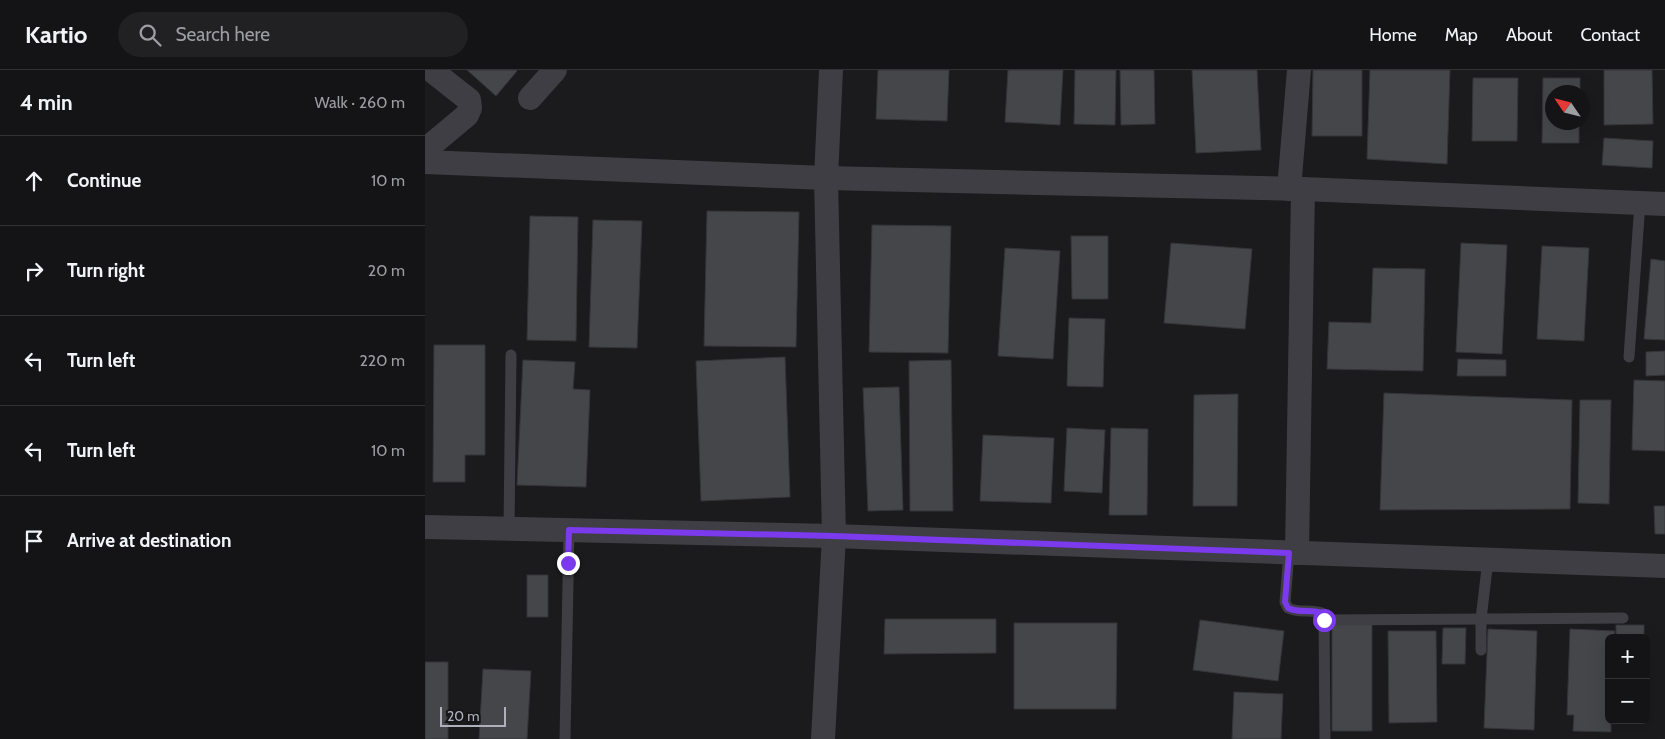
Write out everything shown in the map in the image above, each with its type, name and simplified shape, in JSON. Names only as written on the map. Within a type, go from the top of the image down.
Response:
[{"type":"street","points":[[425,150],[467,115],[470,108],[469,100],[431,70]]},
{"type":"street","points":[[530,98],[555,70]]},
{"type":"street","points":[[823,739],[834,536],[826,178],[831,70]]},
{"type":"street","points":[[1293,553],[1296,189],[1299,70]]},
{"type":"street","points":[[425,162],[826,178],[1296,189],[1665,204]]},
{"type":"street","points":[[425,527],[834,536],[1665,566]]},
{"type":"lane","points":[[1629,357],[1640,203]]},
{"type":"lane","points":[[509,529],[511,355]]},
{"type":"lane","points":[[565,739],[569,530]]},
{"type":"lane","points":[[1293,553],[1285,602],[1288,608],[1294,611],[1319,611],[1324,614],[1325,739]]},
{"type":"lane","points":[[1481,650],[1481,619],[1489,560]]},
{"type":"lane","points":[[1324,620],[1623,618]]},
{"type":"building","points":[[467,70],[516,70],[517,71],[496,96]]},
{"type":"building","points":[[878,70],[949,70],[947,121],[876,119]]},
{"type":"building","points":[[1008,70],[1063,70],[1060,125],[1005,122]]},
{"type":"building","points":[[1075,70],[1116,70],[1115,125],[1074,124]]},
{"type":"building","points":[[1120,70],[1154,70],[1155,124],[1121,125]]},
{"type":"building","points":[[1192,70],[1257,70],[1261,150],[1196,153]]},
{"type":"building","points":[[1313,70],[1362,70],[1362,136],[1312,136]]},
{"type":"building","points":[[1370,70],[1450,70],[1447,164],[1367,159]]},
{"type":"building","points":[[1604,70],[1652,70],[1653,124],[1604,125]]},
{"type":"building","points":[[1473,78],[1518,78],[1517,141],[1472,141]]},
{"type":"building","points":[[1543,78],[1580,78],[1580,85],[1545,85],[1545,130],[1579,130],[1579,143],[1542,143]]},
{"type":"building","points":[[1604,138],[1653,141],[1652,168],[1602,165]]},
{"type":"building","points":[[707,211],[799,212],[796,347],[704,346]]},
{"type":"building","points":[[530,216],[578,217],[576,341],[527,340]]},
{"type":"building","points":[[593,220],[642,221],[637,348],[589,347]]},
{"type":"building","points":[[872,225],[951,226],[948,353],[869,352]]},
{"type":"building","points":[[1071,236],[1108,236],[1108,299],[1072,299]]},
{"type":"building","points":[[1171,243],[1252,249],[1245,329],[1164,323]]},
{"type":"building","points":[[1461,243],[1507,245],[1502,354],[1456,352]]},
{"type":"building","points":[[1542,246],[1589,248],[1584,341],[1537,339]]},
{"type":"building","points":[[1005,248],[1060,251],[1053,359],[998,356]]},
{"type":"building","points":[[1651,259],[1665,261],[1665,340],[1644,339]]},
{"type":"building","points":[[1373,268],[1425,269],[1423,371],[1327,369],[1329,322],[1371,323]]},
{"type":"building","points":[[1069,318],[1105,319],[1103,387],[1067,386]]},
{"type":"building","points":[[434,345],[485,345],[485,455],[465,455],[465,482],[433,482]]},
{"type":"building","points":[[1665,351],[1665,375],[1646,376],[1646,352]]},
{"type":"building","points":[[785,357],[790,497],[701,501],[696,361]]},
{"type":"building","points":[[1458,359],[1506,360],[1506,376],[1457,376]]},
{"type":"building","points":[[523,360],[575,362],[573,389],[590,390],[586,487],[517,485]]},
{"type":"building","points":[[951,360],[953,511],[910,511],[909,361]]},
{"type":"building","points":[[1634,380],[1665,381],[1665,451],[1632,450]]},
{"type":"building","points":[[899,387],[903,510],[868,511],[863,388]]},
{"type":"building","points":[[1384,393],[1572,400],[1570,509],[1380,510]]},
{"type":"building","points":[[1238,394],[1237,506],[1193,506],[1194,395]]},
{"type":"building","points":[[1580,400],[1611,400],[1609,504],[1578,503]]},
{"type":"building","points":[[1067,428],[1105,430],[1102,493],[1064,491]]},
{"type":"building","points":[[1111,428],[1148,429],[1147,515],[1109,515]]},
{"type":"building","points":[[983,435],[1054,438],[1051,503],[980,501]]},
{"type":"building","points":[[1654,506],[1665,506],[1665,534],[1655,534]]},
{"type":"building","points":[[527,575],[548,575],[548,617],[527,617]]},
{"type":"building","points":[[885,619],[996,619],[996,653],[884,654]]},
{"type":"building","points":[[1200,620],[1284,631],[1278,681],[1193,670]]},
{"type":"building","points":[[1332,622],[1372,622],[1372,731],[1332,731]]},
{"type":"building","points":[[1014,623],[1117,623],[1116,709],[1014,709]]},
{"type":"building","points":[[1616,625],[1644,625],[1644,634],[1616,634]]},
{"type":"building","points":[[1443,628],[1466,628],[1465,664],[1442,664]]},
{"type":"building","points":[[1488,629],[1537,631],[1534,730],[1484,728]]},
{"type":"building","points":[[1570,629],[1615,631],[1615,634],[1605,634],[1605,724],[1611,724],[1611,732],[1573,731],[1574,715],[1567,715]]},
{"type":"building","points":[[1388,631],[1436,631],[1437,722],[1389,723]]},
{"type":"building","points":[[425,662],[448,662],[448,739],[425,739]]},
{"type":"building","points":[[483,669],[531,671],[527,739],[479,739]]},
{"type":"building","points":[[1234,692],[1283,694],[1281,739],[1232,739]]},
{"type":"route","points":[[568,563],[569,530],[834,536],[1289,553],[1288,585],[1285,602],[1288,608],[1294,611],[1319,611],[1324,614],[1324,620]]}]
